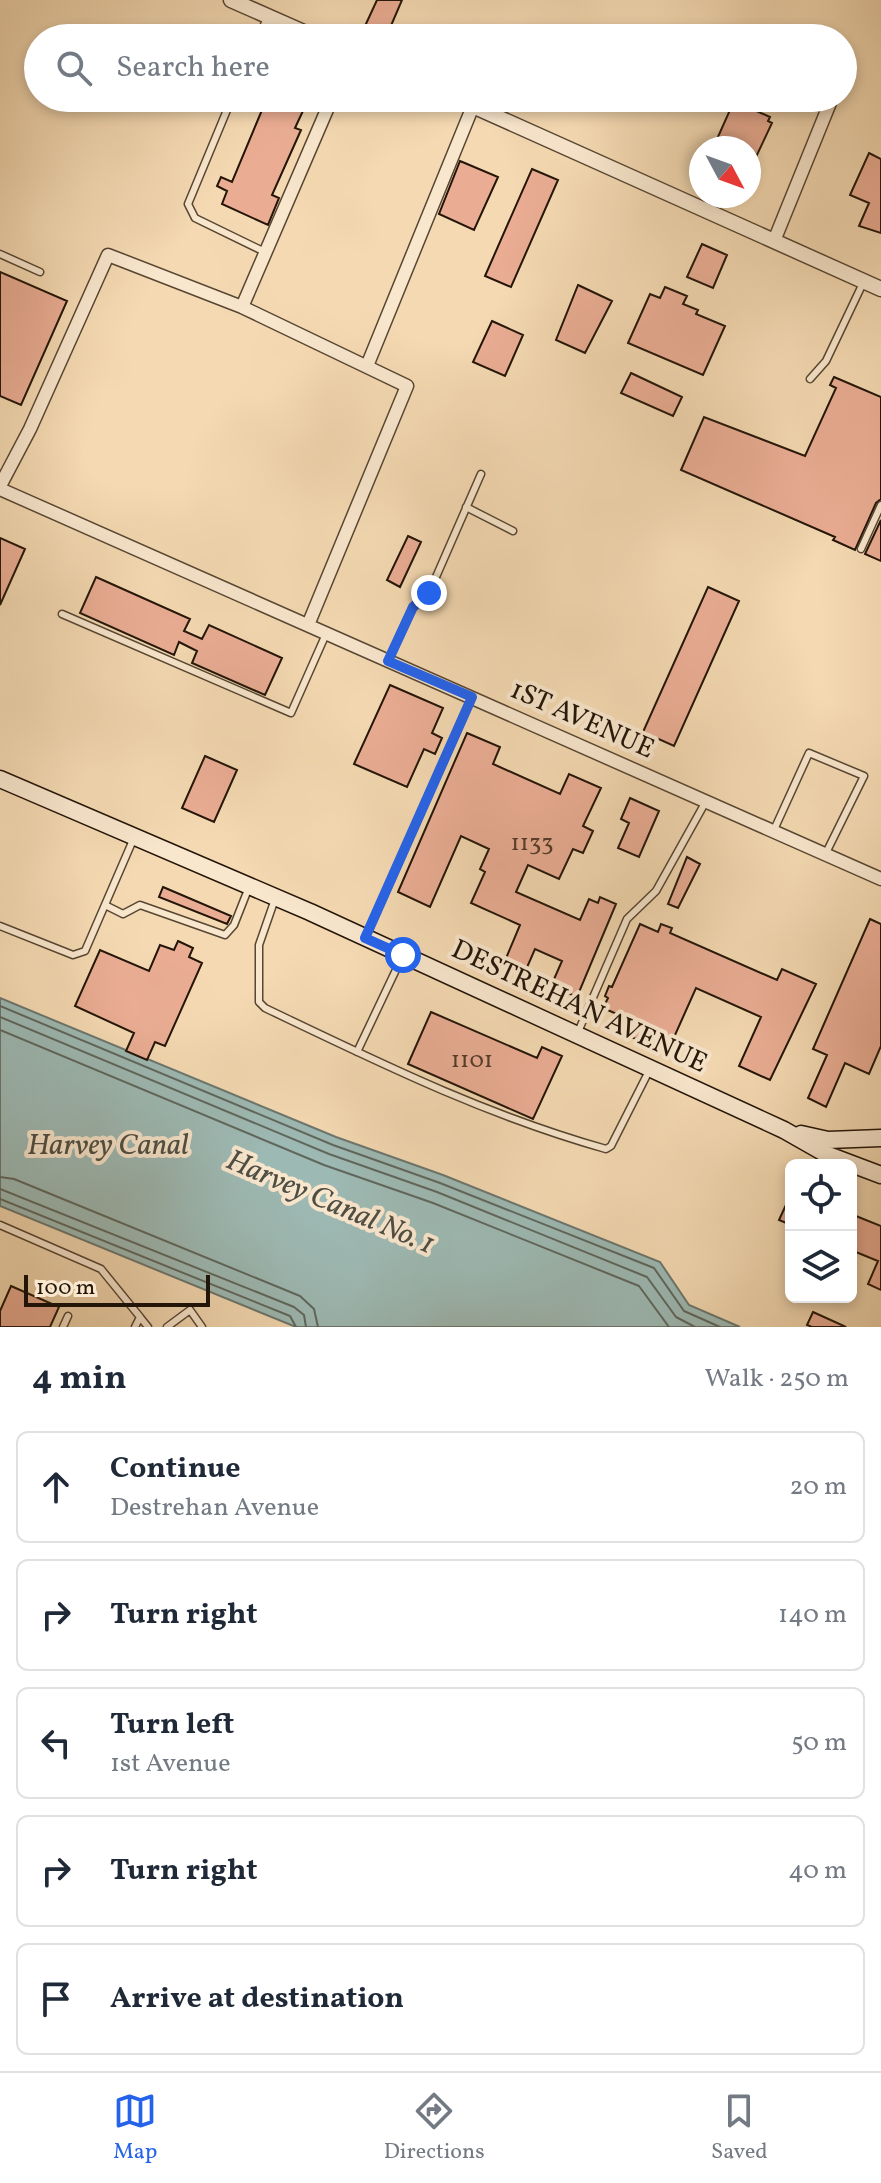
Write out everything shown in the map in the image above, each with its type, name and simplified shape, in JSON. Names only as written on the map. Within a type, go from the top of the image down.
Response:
[{"type":"main road","name":"DESTREHAN AVENUE","points":[[0,779],[275,897],[784,1130],[828,1155],[881,1175]]},
{"type":"main road","name":"DESTREHAN AVENUE","points":[[784,1130],[828,1140],[881,1138]]},
{"type":"street","points":[[231,0],[286,24]]},
{"type":"street","points":[[242,307],[326,112]]},
{"type":"street","points":[[367,366],[471,112]]},
{"type":"street","points":[[486,112],[881,289]]},
{"type":"street","points":[[774,241],[826,112]]},
{"type":"street","points":[[0,488],[30,429],[108,255],[242,307],[407,386],[308,625]]},
{"type":"street","name":"1ST AVENUE","points":[[0,488],[881,879]]},
{"type":"lane","points":[[264,24],[268,16]]},
{"type":"lane","points":[[226,112],[188,204],[195,218],[266,253]]},
{"type":"lane","points":[[0,254],[40,272]]},
{"type":"lane","points":[[810,379],[826,361],[864,281]]},
{"type":"lane","points":[[388,661],[413,607],[429,593],[481,474]]},
{"type":"lane","points":[[861,549],[881,505]]},
{"type":"lane","points":[[466,507],[513,531]]},
{"type":"lane","points":[[62,614],[291,713],[326,634]]},
{"type":"lane","points":[[365,938],[472,697]]},
{"type":"lane","points":[[773,832],[809,753],[864,776],[825,855]]},
{"type":"lane","points":[[576,1035],[627,919],[656,891],[706,802]]},
{"type":"lane","points":[[0,926],[73,955],[85,951],[134,838]]},
{"type":"lane","points":[[105,905],[123,914],[140,905],[225,935],[234,925],[249,887]]},
{"type":"lane","points":[[275,897],[259,945],[259,1002],[265,1008],[357,1052],[490,1113],[606,1149],[611,1146],[650,1069]]},
{"type":"lane","points":[[357,1052],[403,955]]},
{"type":"lane","points":[[0,1225],[101,1269],[148,1327]]},
{"type":"lane","points":[[167,1327],[190,1310],[202,1327]]},
{"type":"lane","points":[[63,1327],[68,1316]]},
{"type":"lane","points":[[135,1327],[140,1317]]},
{"type":"water","name":"Harvey Canal","points":[[0,998],[336,1137],[443,1175],[660,1262],[689,1305],[740,1327],[296,1327],[0,1206]]},
{"type":"building","points":[[377,0],[402,0],[392,24],[366,24]]},
{"type":"building","points":[[261,112],[302,112],[295,128],[301,130],[272,195],[279,198],[268,225],[222,204],[227,191],[217,186],[221,177],[232,182]]},
{"type":"building","points":[[729,112],[759,112],[770,117],[768,121],[772,123],[761,146],[761,136],[718,136]]},
{"type":"building","points":[[869,153],[881,159],[881,233],[859,226],[869,203],[850,195]]},
{"type":"building","points":[[460,161],[498,177],[474,230],[439,214]]},
{"type":"building","points":[[532,169],[558,180],[511,287],[485,276]]},
{"type":"building","points":[[702,244],[727,255],[713,288],[687,277]]},
{"type":"building","points":[[0,272],[67,301],[21,405],[0,396]]},
{"type":"building","points":[[578,285],[612,301],[585,353],[556,340]]},
{"type":"building","points":[[665,287],[687,296],[683,304],[698,310],[696,314],[725,326],[703,375],[628,343],[650,294],[660,298]]},
{"type":"building","points":[[492,321],[523,335],[505,376],[473,362]]},
{"type":"building","points":[[631,373],[682,397],[673,416],[621,393]]},
{"type":"building","points":[[834,377],[881,397],[881,499],[876,503],[855,550],[833,540],[835,537],[681,470],[704,417],[805,456],[836,388],[830,385]]},
{"type":"building","points":[[881,520],[881,561],[865,554]]},
{"type":"building","points":[[408,536],[421,542],[400,587],[387,580]]},
{"type":"building","points":[[0,538],[25,549],[0,605]]},
{"type":"building","points":[[96,577],[190,619],[184,631],[202,639],[209,625],[282,658],[265,695],[192,663],[197,651],[179,642],[174,655],[80,613]]},
{"type":"building","points":[[708,587],[739,601],[674,746],[643,732]]},
{"type":"building","points":[[390,685],[443,708],[432,733],[442,738],[435,754],[424,749],[407,787],[354,764]]},
{"type":"building","points":[[467,733],[500,747],[493,764],[560,794],[569,774],[601,788],[583,826],[593,831],[583,853],[573,849],[559,879],[528,865],[516,892],[580,920],[589,899],[598,903],[600,897],[616,904],[577,997],[551,986],[562,961],[535,949],[525,972],[504,963],[520,925],[471,903],[485,872],[480,869],[489,849],[461,836],[430,907],[398,892]]},
{"type":"building","points":[[205,756],[237,770],[214,822],[182,808]]},
{"type":"building","points":[[630,798],[659,811],[639,857],[618,848],[629,823],[621,819]]},
{"type":"building","points":[[687,857],[700,864],[678,908],[668,904]]},
{"type":"building","points":[[163,887],[231,916],[227,924],[159,897]]},
{"type":"building","points":[[870,919],[881,924],[881,1046],[869,1074],[845,1063],[826,1107],[808,1098],[827,1055],[813,1049]]},
{"type":"building","points":[[640,924],[658,932],[661,924],[672,928],[670,933],[777,980],[782,969],[816,984],[770,1080],[739,1066],[761,1017],[696,988],[667,1053],[629,1036],[635,1022],[603,1008],[609,986],[612,987]]},
{"type":"building","points":[[178,941],[193,948],[189,957],[202,963],[165,1046],[155,1042],[147,1060],[126,1051],[134,1033],[75,1006],[100,950],[149,971],[160,945],[174,950]]},
{"type":"building","points":[[431,1012],[537,1058],[542,1047],[562,1056],[533,1119],[408,1064]]},
{"type":"building","points":[[785,1207],[785,1222],[779,1220]]},
{"type":"building","points":[[857,1216],[881,1226],[881,1290],[868,1284],[878,1261],[857,1252]]},
{"type":"building","points":[[11,1286],[59,1307],[50,1327],[0,1327],[0,1311]]},
{"type":"building","points":[[813,1312],[846,1327],[807,1325]]},
{"type":"route","points":[[403,955],[365,938],[472,697],[388,661],[413,607],[429,593]]},
{"type":"water label","name":"Harvey Canal No. 1","points":[[330,1203]]}]
